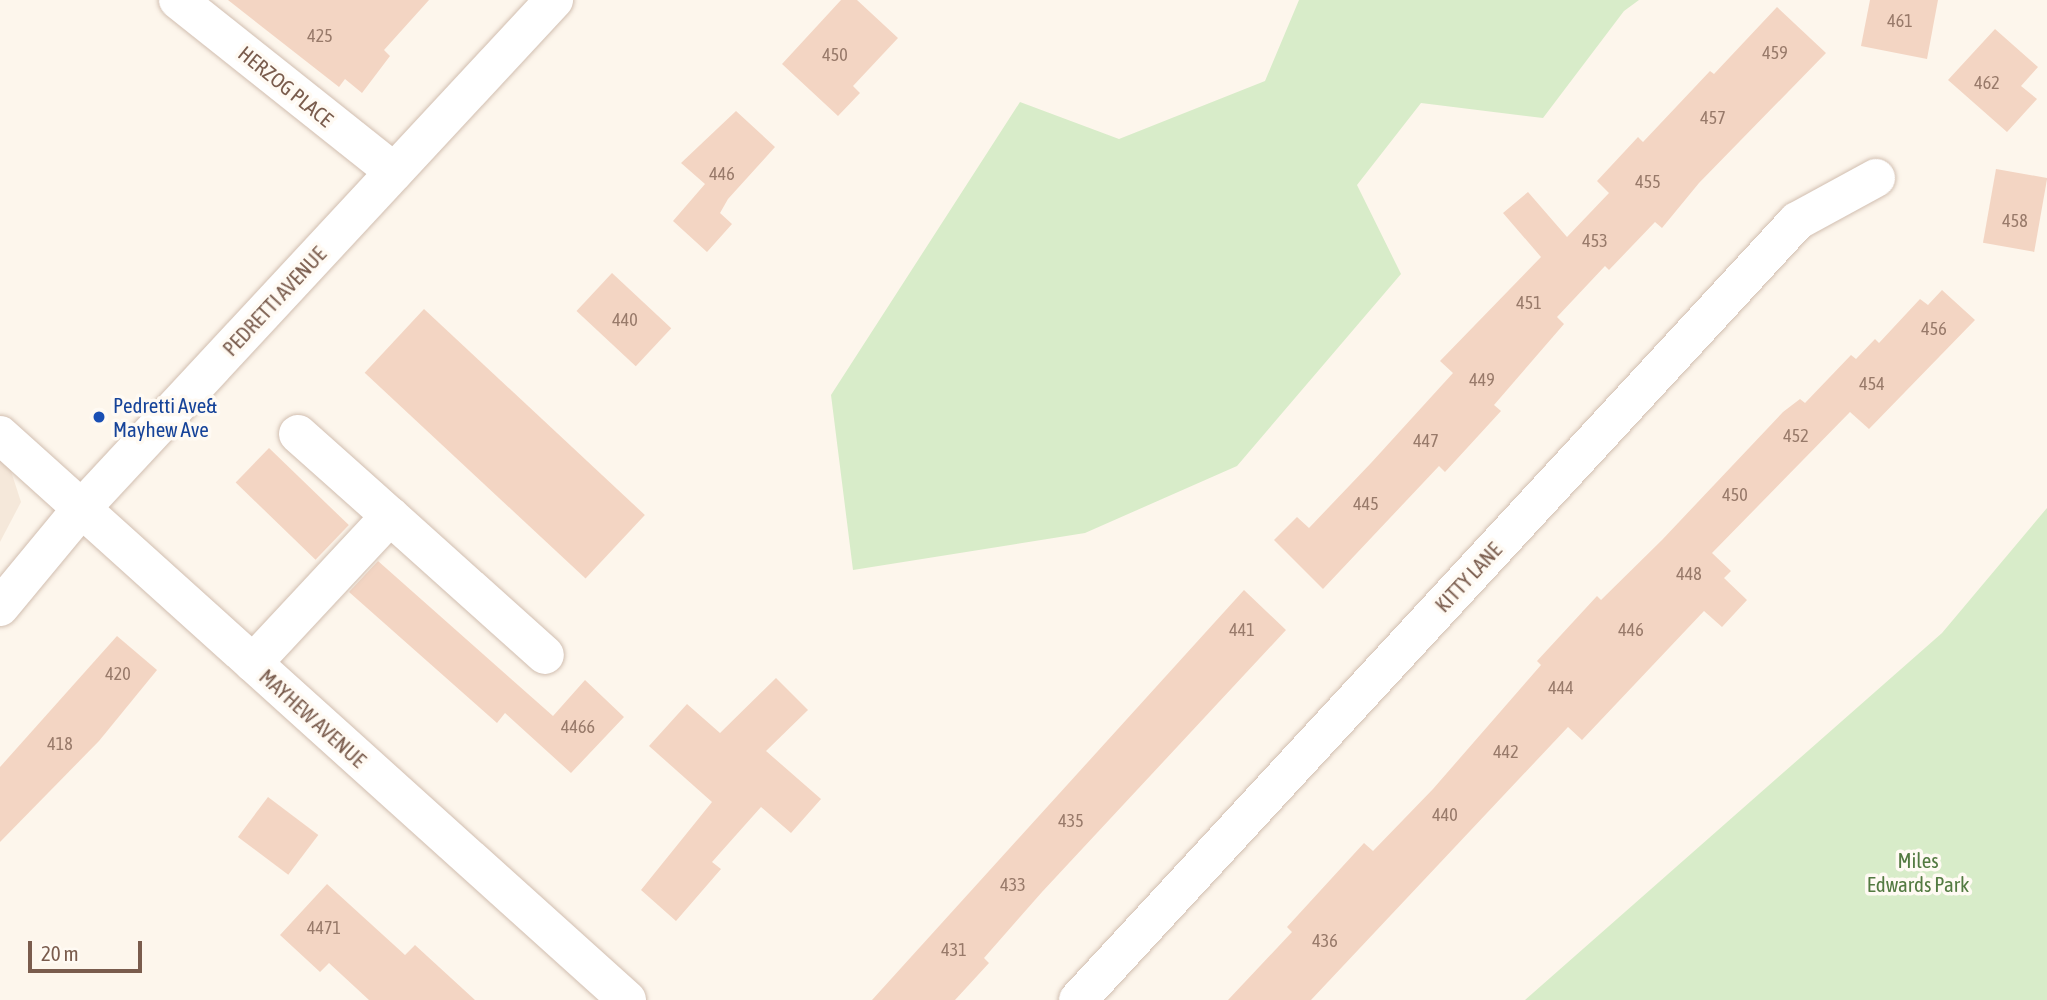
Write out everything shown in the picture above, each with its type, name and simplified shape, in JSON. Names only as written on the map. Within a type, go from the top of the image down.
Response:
[{"type":"street","name":"HERZOG PLACE","points":[[178,0],[394,172]]},
{"type":"street","name":"PEDRETTI AVENUE","points":[[0,607],[81,509],[554,0]]},
{"type":"street","name":"KITTY LANE","points":[[1078,1000],[1797,221],[1876,178]]},
{"type":"street","points":[[298,434],[545,655]]},
{"type":"street","name":"MAYHEW AVENUE","points":[[0,435],[627,1000]]},
{"type":"street","points":[[253,663],[390,516]]},
{"type":"shaded area","points":[[0,457],[9,465],[21,502],[0,542]]},
{"type":"green space","points":[[1299,0],[1639,0],[1624,11],[1543,118],[1421,103],[1357,185],[1401,274],[1237,466],[1085,533],[853,570],[831,395],[1020,102],[1119,139],[1265,81]]},
{"type":"green space","name":"Miles Edwards Park","points":[[2047,508],[2047,1000],[1525,1000],[1942,633]]},
{"type":"building","points":[[228,0],[429,0],[384,50],[390,56],[362,93],[345,79],[339,87]]},
{"type":"building","points":[[841,0],[857,0],[898,38],[853,86],[860,93],[838,116],[782,64]]},
{"type":"building","points":[[1870,0],[1938,0],[1927,59],[1861,46]]},
{"type":"building","points":[[1777,7],[1826,53],[1699,183],[1662,228],[1655,222],[1609,270],[1605,266],[1557,317],[1564,324],[1494,405],[1501,411],[1445,472],[1439,466],[1323,589],[1274,540],[1297,517],[1309,528],[1371,463],[1453,373],[1440,361],[1541,257],[1503,213],[1528,192],[1567,237],[1609,193],[1597,181],[1638,137],[1643,142],[1710,71],[1714,74]]},
{"type":"building","points":[[1995,29],[2038,67],[2021,86],[2037,99],[2007,132],[1948,80]]},
{"type":"building","points":[[736,111],[775,147],[728,199],[720,213],[732,224],[707,252],[673,221],[705,184],[681,163]]},
{"type":"building","points":[[1996,169],[2047,178],[2034,252],[1983,243]]},
{"type":"building","points":[[612,273],[671,328],[636,366],[577,311]]},
{"type":"building","points":[[1942,290],[1975,320],[1869,429],[1850,412],[1712,553],[1731,571],[1724,578],[1747,600],[1722,627],[1704,611],[1582,740],[1568,727],[1311,1000],[1228,1000],[1292,932],[1287,927],[1364,843],[1373,851],[1433,789],[1541,665],[1537,661],[1597,596],[1601,600],[1662,540],[1783,412],[1800,399],[1805,403],[1851,355],[1856,359],[1875,339],[1879,343],[1920,299],[1928,305]]},
{"type":"building","points":[[424,309],[645,515],[586,579],[365,373]]},
{"type":"building","points":[[269,448],[349,525],[316,560],[236,483]]},
{"type":"building","points":[[378,561],[553,716],[585,680],[624,717],[571,773],[505,713],[497,723],[349,592]]},
{"type":"building","points":[[1244,590],[1286,630],[1042,892],[984,958],[989,963],[955,1000],[872,1000]]},
{"type":"building","points":[[117,636],[157,670],[99,741],[0,842],[0,767]]},
{"type":"building","points":[[776,678],[808,710],[766,751],[821,799],[791,833],[761,807],[712,862],[721,869],[676,921],[641,890],[712,802],[649,746],[687,704],[720,733]]},
{"type":"building","points":[[268,797],[318,835],[288,875],[238,837]]},
{"type":"building","points":[[327,884],[405,955],[415,945],[475,1000],[369,1000],[329,963],[320,972],[280,935]]},
{"type":"place","name":"Pedretti Ave& Mayhew Ave","points":[[99,417]]}]
